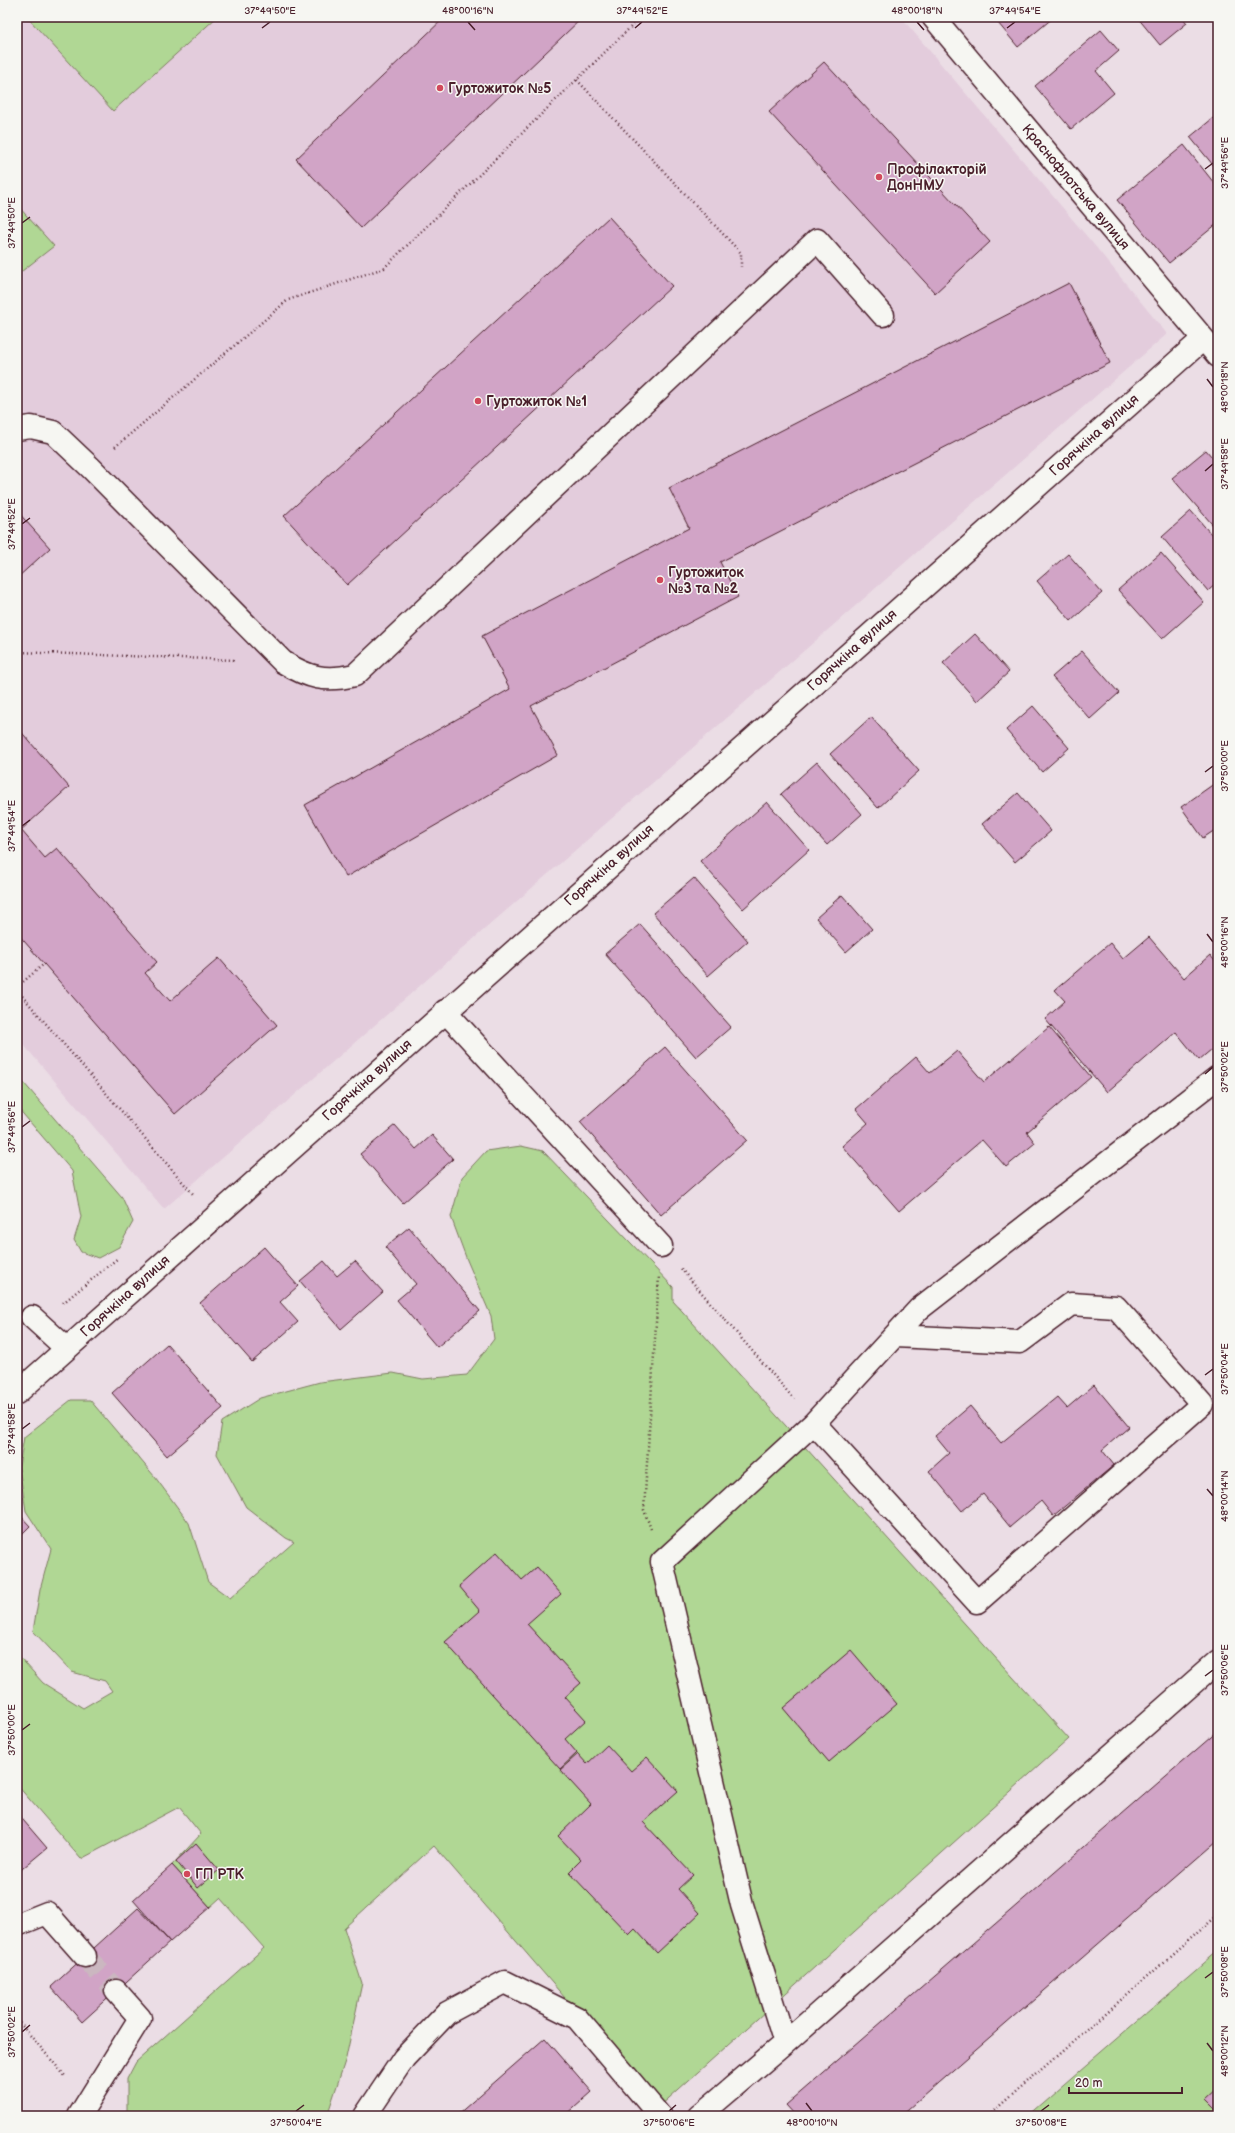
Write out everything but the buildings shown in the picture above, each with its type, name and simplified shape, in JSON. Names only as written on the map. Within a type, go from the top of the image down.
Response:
[{"type":"street","name":"Краснофлотська вулиця","points":[[933,17],[1218,356]]},
{"type":"street","points":[[17,429],[31,427],[53,432],[283,662],[303,674],[319,678],[337,679],[355,675],[817,240],[883,315]]},
{"type":"street","name":"Горячкіна вулиця","points":[[17,1392],[1203,339]]},
{"type":"street","points":[[445,1011],[661,1246]]},
{"type":"street","points":[[785,2043],[742,1905],[662,1562],[814,1423],[919,1309],[1218,1077]]},
{"type":"street","points":[[814,1423],[977,1602],[1202,1404],[1116,1307],[1071,1304],[1020,1342],[895,1336]]},
{"type":"street","points":[[32,1317],[66,1348]]},
{"type":"street","points":[[699,2116],[785,2043],[1218,1661]]},
{"type":"street","points":[[17,1925],[47,1913],[85,1956]]},
{"type":"street","points":[[365,2116],[404,2058],[447,2013],[504,1982],[577,2018],[660,2116]]},
{"type":"street","points":[[84,2108],[140,2018],[116,1991]]},
{"type":"path","points":[[109,452],[288,300],[384,268],[641,17]]},
{"type":"path","points":[[577,80],[741,253],[742,263],[740,271]]},
{"type":"path","points":[[17,652],[283,662]]},
{"type":"path","points":[[44,964],[17,988],[194,1195]]},
{"type":"path","points":[[661,1246],[814,1423]]},
{"type":"path","points":[[661,1246],[644,1510],[662,1562]]},
{"type":"path","points":[[988,2116],[1217,1917]]},
{"type":"path","points":[[17,2020],[84,2108]]},
{"type":"shaded area","points":[[17,17],[901,17],[1095,246],[1167,334],[164,1209],[17,1037]]},
{"type":"green space","points":[[27,17],[217,17],[113,111]]},
{"type":"green space","points":[[17,205],[54,246],[17,275]]},
{"type":"green space","points":[[17,1075],[122,1197],[133,1222],[119,1247],[98,1258],[81,1252],[74,1240],[81,1217],[72,1171],[17,1107]]},
{"type":"green space","points":[[521,1146],[543,1151],[673,1287],[673,1301],[1069,1739],[659,2107],[434,1846],[344,1928],[362,1983],[346,2058],[327,2116],[127,2116],[127,2079],[136,2062],[264,1948],[220,1898],[210,1907],[172,1865],[201,1834],[179,1807],[81,1859],[17,1785],[17,1654],[43,1683],[83,1708],[112,1691],[105,1681],[72,1672],[33,1631],[40,1590],[51,1549],[26,1511],[19,1467],[24,1437],[71,1400],[90,1400],[155,1477],[189,1523],[208,1582],[230,1598],[294,1542],[286,1538],[246,1507],[217,1454],[222,1422],[260,1398],[320,1382],[393,1373],[423,1379],[467,1375],[494,1339],[491,1316],[467,1260],[451,1217],[462,1177],[486,1151]]},
{"type":"green space","points":[[1218,1951],[1218,2116],[1027,2116]]},
{"type":"tunnel","points":[[85,1956],[116,1991]]},
{"type":"place","name":"Гуртожиток №5","points":[[440,88]]},
{"type":"place","name":"Профілакторій ДонНМУ","points":[[879,177]]},
{"type":"place","name":"Гуртожиток №1","points":[[478,401]]},
{"type":"place","name":"Гуртожиток №3 та №2","points":[[660,580]]},
{"type":"place","name":"ГП РТК","points":[[187,1874]]}]
